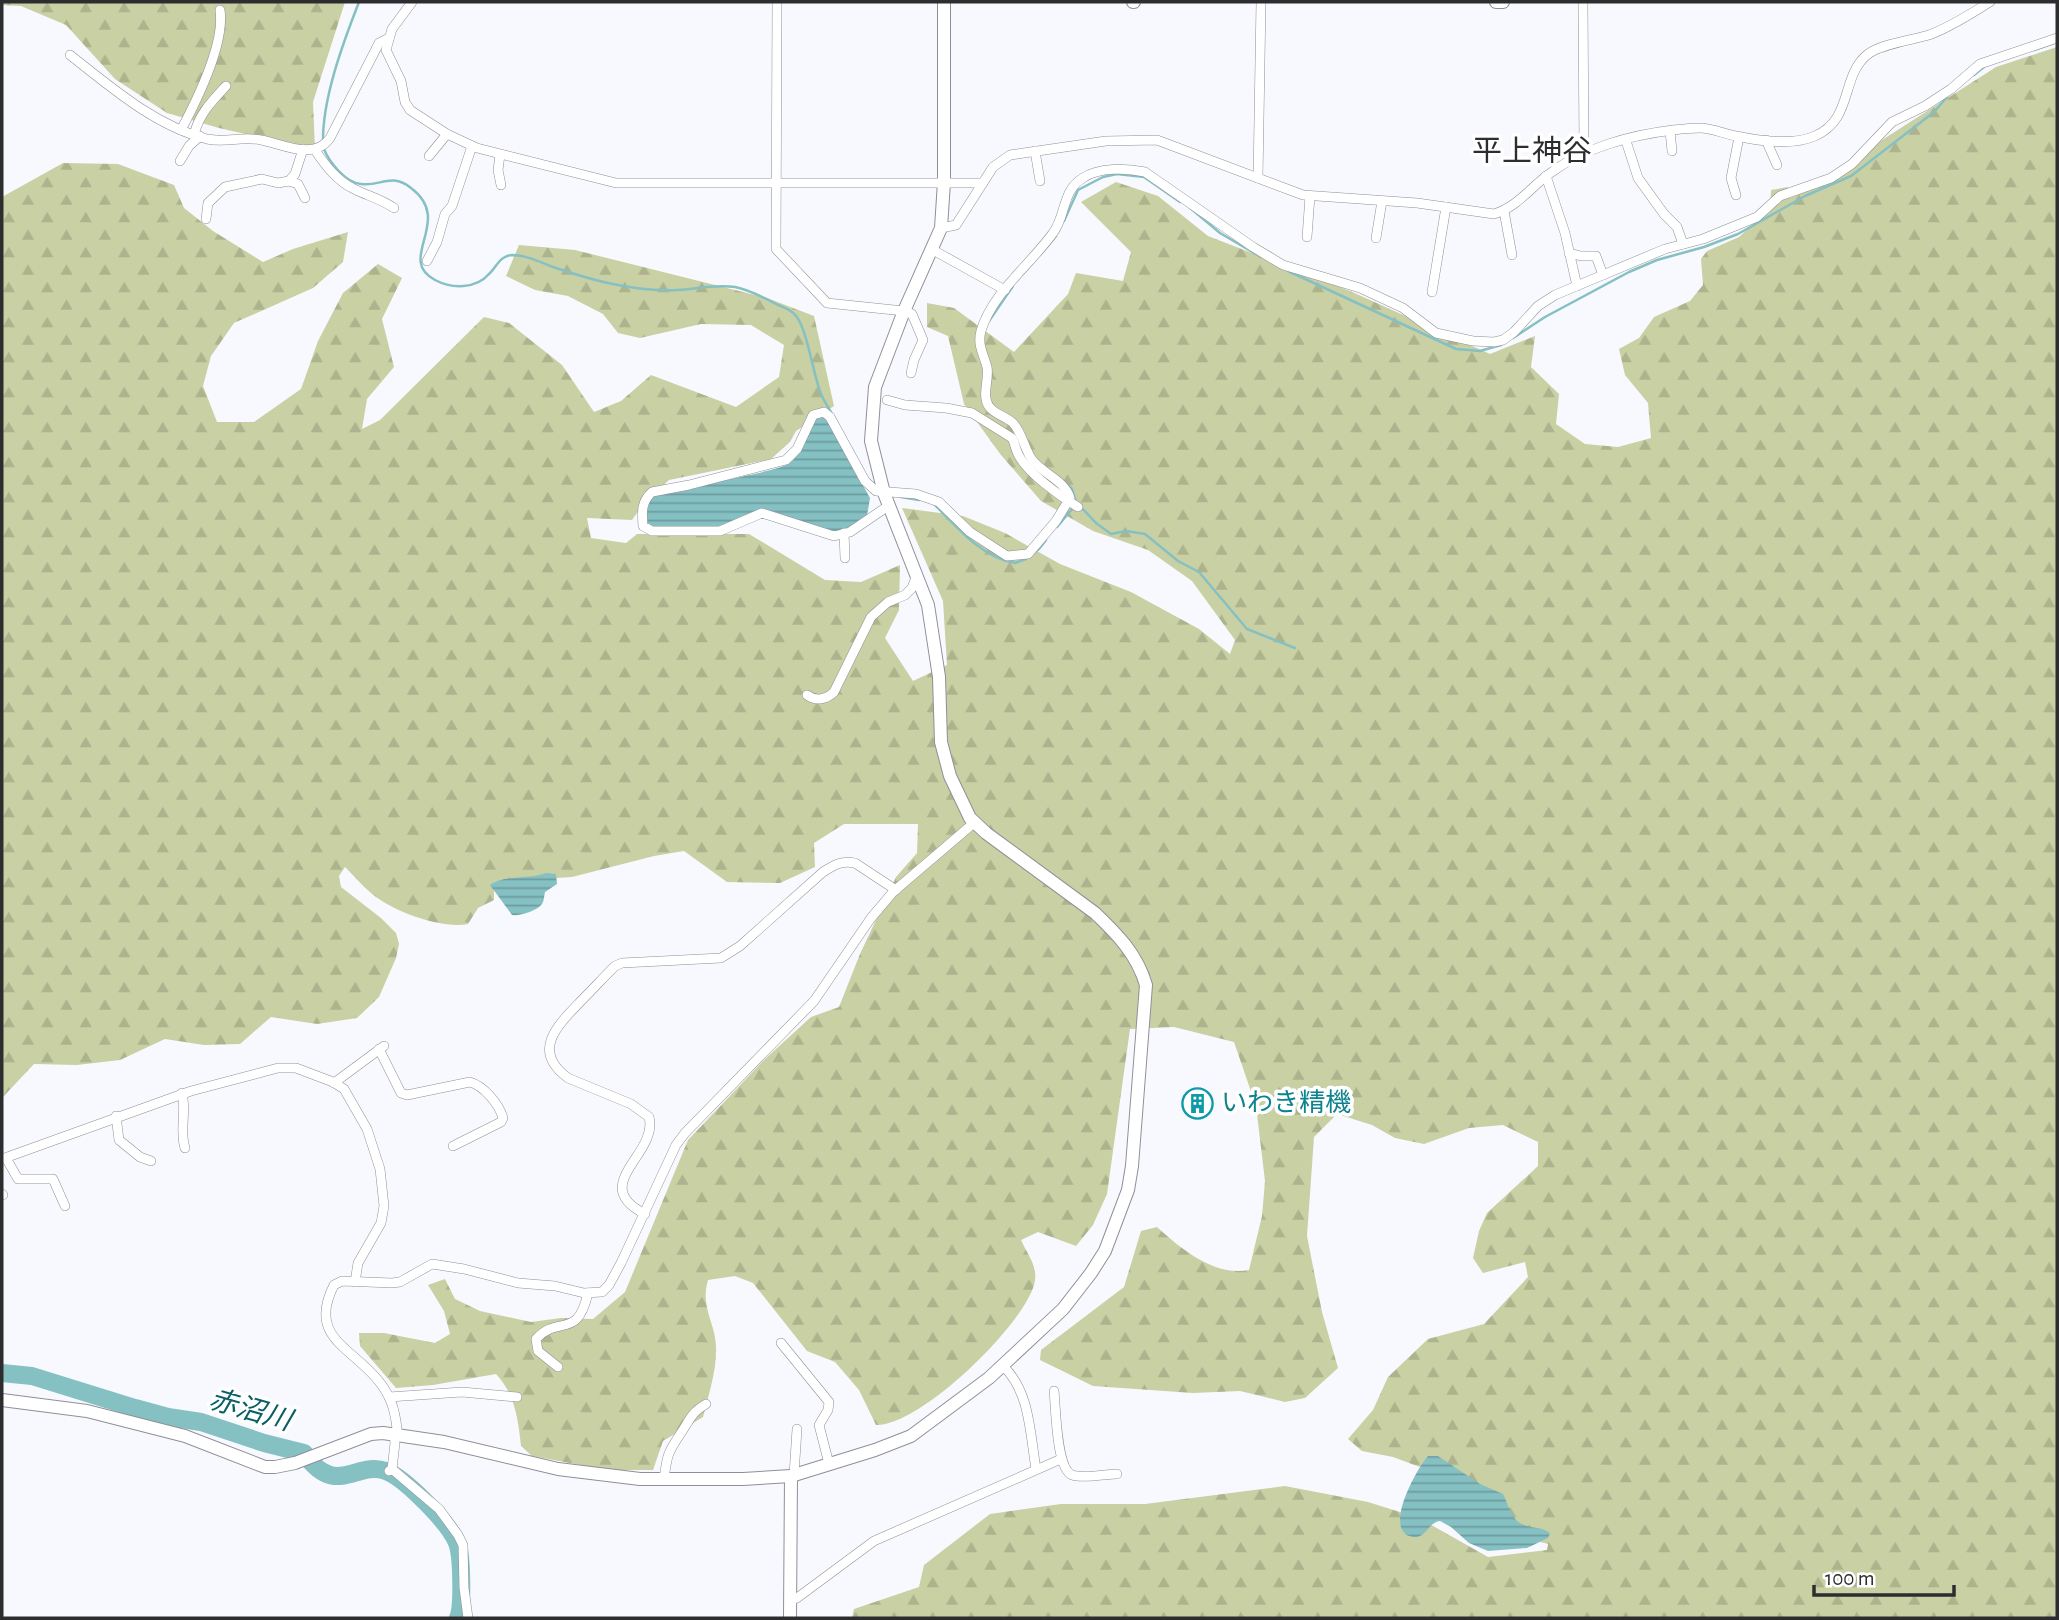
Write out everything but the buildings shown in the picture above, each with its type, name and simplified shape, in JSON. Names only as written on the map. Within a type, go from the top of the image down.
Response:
[{"type":"street","points":[[412,2],[392,29],[386,50],[401,81],[405,102],[410,110],[447,134],[500,155],[616,183],[983,183]]},
{"type":"street","points":[[777,2],[776,249],[821,299],[832,304],[912,314],[923,340],[911,373]]},
{"type":"street","points":[[2,1401],[88,1411],[213,1445],[265,1466],[284,1466],[372,1434],[394,1433],[584,1474],[664,1479],[743,1479],[793,1475],[911,1436],[1003,1366],[1032,1340],[1075,1295],[1105,1251],[1128,1190],[1132,1166],[1146,985],[1134,956],[1095,912],[975,822],[958,794],[941,742],[939,677],[928,605],[886,500],[871,441],[875,387],[941,228],[944,182],[944,2]]},
{"type":"street","points":[[1258,178],[1261,2]]},
{"type":"street","points":[[1496,2],[1503,2]]},
{"type":"street","points":[[1583,2],[1584,152]]},
{"type":"street","points":[[941,228],[956,225],[1000,160],[1010,155],[1106,141],[1157,140],[1303,195],[1446,207],[1494,214],[1519,201],[1546,176],[1584,152],[1626,141],[1670,131],[1701,128],[1766,140],[1813,137],[1824,131],[1841,113],[1854,75],[1870,53],[1933,33],[1960,21],[1990,2]]},
{"type":"street","points":[[181,130],[201,90],[219,37],[222,26],[220,10]]},
{"type":"street","points":[[70,55],[144,109],[181,130],[211,140],[258,139],[315,150],[322,148],[330,138],[374,51],[379,43],[389,38]]},
{"type":"street","points":[[1073,504],[1067,489],[1034,462],[1014,424],[993,411],[985,398],[987,368],[979,340],[985,321],[1005,290],[1054,232],[1064,203],[1073,186],[1083,177],[1124,169],[1145,172],[1283,265],[1367,291],[1404,308],[1436,332],[1484,342],[1503,340],[1547,300],[1665,248],[1703,239],[1757,217],[1780,196],[1839,173],[1852,164],[1892,122],[1944,94],[1980,64],[2057,38]]},
{"type":"street","points":[[180,161],[197,136],[196,125],[207,106],[226,86]]},
{"type":"street","points":[[1670,131],[1672,151]]},
{"type":"street","points":[[429,156],[447,134]]},
{"type":"street","points":[[1737,195],[1731,178],[1739,136]]},
{"type":"street","points":[[1766,140],[1777,165]]},
{"type":"street","points":[[1626,141],[1638,178],[1664,215],[1677,227],[1683,244]]},
{"type":"street","points":[[427,261],[437,242],[445,214],[452,206],[472,146]]},
{"type":"street","points":[[289,181],[295,173],[303,149]]},
{"type":"street","points":[[315,150],[337,178],[352,188],[382,199],[394,208]]},
{"type":"street","points":[[1035,151],[1040,181]]},
{"type":"street","points":[[500,155],[498,170],[501,185]]},
{"type":"street","points":[[1546,176],[1577,286]]},
{"type":"street","points":[[206,219],[208,203],[225,187],[262,179],[298,184],[305,198]]},
{"type":"street","points":[[1307,237],[1310,196]]},
{"type":"street","points":[[1376,238],[1382,201]]},
{"type":"street","points":[[1432,292],[1446,207]]},
{"type":"street","points":[[1504,211],[1512,255]]},
{"type":"street","points":[[933,250],[1005,290]]},
{"type":"street","points":[[1569,253],[1596,256],[1604,275]]},
{"type":"street","points":[[887,400],[977,415],[1012,438],[1017,453],[1031,471],[1073,504]]},
{"type":"street","points":[[886,500],[865,481],[830,418],[824,412],[818,412],[813,415],[797,449],[786,460],[652,492],[642,506],[643,526],[652,531],[720,531],[762,513],[834,536],[850,532],[886,500],[896,491],[925,496],[939,502],[970,533],[1001,554],[1014,557],[1028,554],[1073,504]]},
{"type":"street","points":[[844,533],[845,558]]},
{"type":"street","points":[[807,695],[811,699],[829,698],[871,617],[888,602],[905,595],[912,588],[916,577]]},
{"type":"street","points":[[468,1618],[463,1545],[439,1509],[390,1470],[394,1433],[397,1429],[396,1414],[377,1379],[337,1341],[325,1321],[324,1312],[334,1285],[342,1281],[400,1282],[432,1264],[464,1269],[517,1283],[555,1286],[589,1293],[602,1292],[609,1285],[676,1146],[685,1133],[814,1001],[871,918],[896,890],[975,822]]},
{"type":"street","points":[[645,1214],[626,1201],[621,1191],[623,1181],[648,1133],[649,1118],[631,1104],[568,1078],[560,1072],[550,1058],[549,1050],[558,1025],[611,970],[622,963],[707,960],[729,954],[823,872],[836,864],[848,861],[855,863],[896,890]]},
{"type":"street","points":[[334,1083],[381,1047],[401,1093],[407,1095],[470,1082],[478,1085],[499,1107],[503,1118],[501,1122],[453,1146]]},
{"type":"street","points":[[65,1206],[53,1180],[18,1179],[4,1159],[182,1093],[286,1067],[296,1068],[344,1089],[367,1129],[380,1169],[383,1189],[381,1223],[358,1263],[355,1282]]},
{"type":"street","points":[[182,1093],[185,1106],[182,1138],[185,1148]]},
{"type":"street","points":[[116,1116],[119,1140],[140,1157],[151,1161]]},
{"type":"street","points":[[558,1367],[538,1351],[536,1339],[540,1334],[575,1321],[584,1310],[589,1293]]},
{"type":"street","points":[[781,1343],[829,1402],[828,1410],[818,1425],[829,1464]]},
{"type":"street","points":[[1003,1366],[1014,1378],[1024,1402],[1036,1469]]},
{"type":"street","points":[[1054,1391],[1061,1459],[1067,1471],[1072,1475],[1117,1474]]},
{"type":"street","points":[[389,1397],[462,1392],[517,1397]]},
{"type":"street","points":[[664,1479],[672,1443],[683,1431],[691,1415],[706,1404]]},
{"type":"street","points":[[790,1618],[793,1475],[797,1429]]},
{"type":"street","points":[[790,1600],[797,1598],[874,1541],[1061,1459]]},
{"type":"green space","points":[[2,2],[345,2],[313,102],[315,150],[167,113],[115,79],[66,25],[21,6],[2,5]]},
{"type":"green space","points":[[2057,47],[2057,1618],[852,1618],[854,1609],[919,1587],[924,1565],[990,1514],[1061,1504],[1145,1504],[1285,1486],[1368,1502],[1419,1518],[1488,1557],[1547,1550],[1548,1544],[1529,1539],[1436,1473],[1393,1457],[1362,1451],[1348,1439],[1373,1410],[1388,1377],[1428,1339],[1484,1324],[1528,1277],[1525,1262],[1483,1273],[1473,1258],[1479,1231],[1487,1213],[1538,1166],[1538,1142],[1503,1125],[1469,1128],[1424,1144],[1395,1138],[1372,1125],[1337,1114],[1314,1137],[1307,1236],[1322,1312],[1338,1368],[1305,1398],[1285,1402],[1240,1391],[1193,1393],[1093,1386],[1040,1360],[1041,1350],[1124,1287],[1141,1231],[1157,1227],[1188,1252],[1211,1265],[1236,1271],[1249,1270],[1262,1216],[1265,1181],[1256,1106],[1234,1042],[1174,1027],[1130,1029],[1107,1194],[1093,1225],[1076,1246],[1038,1232],[1021,1240],[1035,1273],[1034,1285],[1026,1303],[1010,1325],[967,1372],[942,1393],[895,1421],[876,1425],[859,1390],[835,1362],[807,1351],[753,1283],[735,1276],[708,1280],[706,1298],[715,1337],[716,1355],[703,1417],[663,1441],[653,1470],[608,1470],[532,1456],[521,1446],[511,1398],[496,1374],[433,1385],[396,1388],[360,1346],[359,1333],[384,1333],[435,1343],[450,1334],[444,1311],[428,1285],[445,1279],[455,1299],[480,1311],[531,1322],[561,1318],[593,1319],[625,1292],[688,1140],[765,1059],[811,1017],[839,1007],[896,877],[917,853],[918,824],[844,824],[814,843],[815,867],[780,883],[727,882],[684,851],[572,877],[494,882],[494,900],[478,908],[468,924],[457,925],[433,922],[396,909],[372,894],[345,867],[339,876],[341,887],[381,918],[396,933],[399,944],[396,958],[379,997],[357,1018],[317,1024],[271,1017],[240,1044],[204,1045],[165,1039],[120,1060],[77,1065],[34,1064],[2,1098],[2,197],[63,163],[118,164],[174,185],[184,208],[213,231],[263,262],[293,249],[348,232],[343,262],[313,288],[234,323],[211,356],[203,386],[217,422],[254,422],[301,389],[318,341],[343,293],[378,264],[402,278],[382,319],[394,367],[367,399],[362,429],[380,420],[484,317],[509,323],[562,365],[594,412],[621,401],[651,375],[736,407],[779,377],[784,345],[751,325],[701,324],[640,338],[618,333],[603,314],[568,296],[535,290],[506,276],[519,245],[575,250],[767,298],[814,316],[834,406],[796,431],[790,442],[771,459],[669,480],[642,506],[632,520],[587,518],[591,538],[626,543],[637,534],[749,534],[825,580],[861,582],[900,565],[899,610],[885,638],[913,681],[947,665],[943,601],[902,508],[963,516],[1005,533],[1060,564],[1131,592],[1199,629],[1230,654],[1235,640],[1192,581],[1148,550],[1093,531],[1041,501],[1001,455],[964,404],[948,336],[927,327],[927,303],[954,308],[1014,352],[1068,294],[1076,273],[1123,281],[1131,252],[1081,202],[1116,182],[1158,196],[1208,236],[1350,291],[1490,354],[1535,336],[1531,367],[1559,394],[1556,424],[1585,444],[1618,447],[1651,438],[1648,403],[1625,375],[1619,349],[1639,338],[1654,317],[1690,301],[1703,285],[1701,259],[1707,251],[1739,237],[1770,209],[1771,190],[1788,187],[1790,198],[1817,187],[1882,140],[1996,67]]},
{"type":"water","points":[[823,416],[870,498],[867,516],[849,529],[824,531],[775,512],[762,510],[719,527],[652,527],[647,524],[648,504],[651,498],[658,495],[788,464],[802,449],[815,417]]},
{"type":"water","points":[[556,874],[557,884],[545,892],[540,907],[524,914],[512,915],[490,885],[503,879]]},
{"type":"water","points":[[1428,1456],[1438,1456],[1480,1484],[1503,1494],[1518,1522],[1547,1531],[1550,1533],[1548,1538],[1527,1548],[1488,1551],[1469,1543],[1440,1521],[1417,1537],[1404,1533],[1400,1524],[1404,1499]]},
{"type":"waterway","points":[[323,143],[330,90],[359,2]]},
{"type":"waterway","points":[[2034,50],[2054,43]]},
{"type":"waterway","points":[[1974,75],[1985,66]]},
{"type":"waterway","points":[[1513,338],[1545,317],[1629,272],[1657,260],[1738,234],[1805,196],[1851,176],[1934,112],[1947,97]]},
{"type":"waterway","points":[[324,149],[334,166],[355,183],[397,181],[411,188],[423,201],[428,213],[421,261],[424,271],[442,283],[456,286],[477,283],[504,257],[517,255],[587,278],[633,288],[668,290],[735,287],[788,309],[800,322],[817,383],[832,414]]},
{"type":"waterway","points":[[1064,221],[1078,190],[1103,177],[1117,174],[1144,177],[1180,202]]},
{"type":"waterway","points":[[1189,207],[1220,233],[1261,257]]},
{"type":"waterway","points":[[1040,255],[1056,236]]},
{"type":"waterway","points":[[1288,271],[1456,349],[1480,351],[1501,345]]},
{"type":"waterway","points":[[989,321],[1013,286]]},
{"type":"waterway","points":[[1067,484],[1072,489],[1076,502]]},
{"type":"waterway","points":[[901,497],[919,500]]},
{"type":"waterway","points":[[935,505],[961,532],[992,555],[1015,563],[1026,559]]},
{"type":"waterway","points":[[1080,506],[1111,534],[1126,531],[1145,534],[1178,561],[1199,572],[1247,629],[1295,648]]},
{"type":"waterway","points":[[1057,527],[1073,508]]},
{"type":"waterway","points":[[1031,555],[1046,540]]},
{"type":"waterway","name":"赤沼川","points":[[2,1373],[32,1376],[135,1408],[201,1422],[304,1453],[315,1467],[326,1474],[346,1475],[375,1469],[394,1475],[436,1514],[457,1543],[461,1581],[458,1618]]},
{"type":"place","name":"いわき精機","points":[[1198,1103]]},
{"type":"district","name":"平上神谷","points":[[1532,152]]}]
